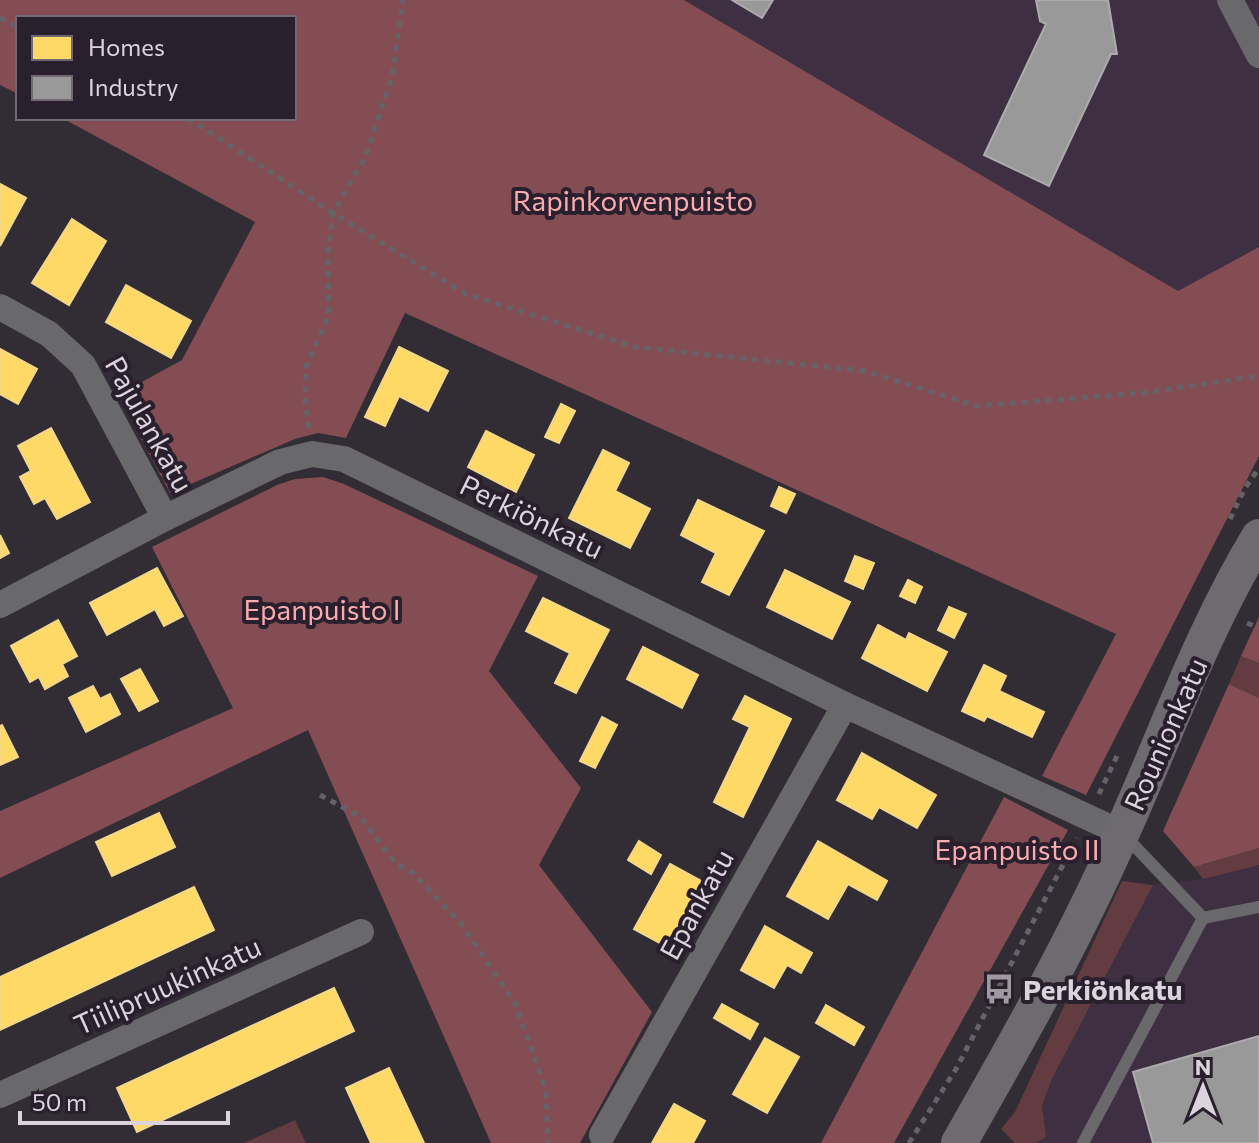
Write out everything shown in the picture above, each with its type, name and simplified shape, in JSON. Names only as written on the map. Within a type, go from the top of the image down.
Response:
[{"type":"main road","name":"Rounionkatu","points":[[959,1143],[1035,1010],[1122,833],[1235,577],[1259,537]]},
{"type":"street","points":[[1230,0],[1259,55]]},
{"type":"street","name":"Pajulankatu","points":[[0,307],[49,334],[83,365],[165,518]]},
{"type":"street","name":"Perkiönkatu","points":[[0,605],[165,518],[280,462],[312,454],[344,459],[845,705],[1122,833]]},
{"type":"street","name":"Epankatu","points":[[602,1135],[845,705]]},
{"type":"street","name":"Tiilipruukinkatu","points":[[0,1095],[361,932]]},
{"type":"lane","points":[[1122,833],[1203,918]]},
{"type":"lane","points":[[1203,918],[1259,907]]},
{"type":"lane","points":[[1083,1143],[1203,918]]},
{"type":"path","points":[[312,454],[305,400],[306,367],[329,315],[328,252],[333,213],[365,158],[387,90],[403,0]]},
{"type":"path","points":[[191,120],[333,213],[466,294],[635,347],[865,371],[977,406],[1143,393],[1259,376]]},
{"type":"path","points":[[1243,621],[1259,628]]},
{"type":"path","points":[[320,795],[361,817],[395,863],[413,873],[460,922],[516,1005],[546,1091],[548,1143]]},
{"type":"shaded area","points":[[684,0],[1259,0],[1259,247],[1178,291]]},
{"type":"shaded area","points":[[1241,656],[1259,663],[1259,698],[1229,684]]},
{"type":"shaded area","points":[[1259,848],[1259,865],[1203,879],[1194,867]]},
{"type":"shaded area","points":[[1259,865],[1259,1143],[1036,1143],[1045,1137],[1042,1106],[1052,1079],[1153,885],[1203,879]]},
{"type":"shaded area","points":[[1122,881],[1153,885],[1052,1079],[1042,1106],[1046,1137],[1036,1143],[1015,1143],[1001,1129],[1015,1112]]},
{"type":"shaded area","points":[[295,1120],[306,1143],[244,1143]]},
{"type":"green space","name":"Rapinkorvenpuisto","points":[[0,0],[684,0],[1178,291],[1259,247],[1259,456],[1086,795],[1042,776],[1116,634],[405,313],[346,438],[318,433],[295,439],[170,493],[118,395],[182,360],[255,222],[66,120],[296,120],[296,16],[16,16],[16,93],[0,85]]},
{"type":"green space","name":"Epanpuisto I","points":[[323,477],[344,484],[538,576],[489,671],[581,788],[539,865],[652,1012],[580,1143],[491,1143],[308,730],[0,878],[0,811],[233,708],[152,547],[277,485],[295,479]]},
{"type":"green space","points":[[1259,617],[1259,663],[1241,656]]},
{"type":"green space","points":[[1229,684],[1259,698],[1259,848],[1194,867],[1163,831]]},
{"type":"green space","name":"Epanpuisto II","points":[[1004,797],[1068,830],[894,1143],[821,1143]]},
{"type":"building: Homes","points":[[0,184],[26,198],[0,246]]},
{"type":"building: Homes","points":[[72,219],[106,241],[69,305],[32,283]]},
{"type":"building: Homes","points":[[126,285],[191,321],[171,358],[106,322]]},
{"type":"building: Homes","points":[[399,347],[448,371],[428,411],[399,396],[385,426],[365,417]]},
{"type":"building: Homes","points":[[0,349],[37,369],[18,404],[0,394]]},
{"type":"building: Homes","points":[[561,404],[575,411],[559,443],[545,437]]},
{"type":"building: Homes","points":[[51,428],[90,502],[57,519],[45,498],[34,504],[20,477],[31,471],[18,446]]},
{"type":"building: Homes","points":[[486,431],[534,455],[516,492],[468,467]]},
{"type":"building: Homes","points":[[603,450],[629,463],[615,491],[650,509],[630,548],[569,518]]},
{"type":"building: Homes","points":[[779,487],[795,494],[786,513],[771,506]]},
{"type":"building: Homes","points":[[698,500],[764,531],[729,595],[702,582],[716,553],[681,535]]},
{"type":"building: Homes","points":[[0,535],[9,553],[0,558]]},
{"type":"building: Homes","points":[[855,556],[874,563],[863,589],[845,581]]},
{"type":"building: Homes","points":[[157,568],[183,616],[164,626],[155,609],[107,635],[90,603]]},
{"type":"building: Homes","points":[[785,570],[850,602],[832,639],[767,607]]},
{"type":"building: Homes","points":[[908,580],[922,587],[915,603],[900,596]]},
{"type":"building: Homes","points":[[543,598],[609,630],[576,693],[555,683],[570,653],[526,631]]},
{"type":"building: Homes","points":[[949,607],[966,614],[954,638],[938,630]]},
{"type":"building: Homes","points":[[58,620],[77,656],[62,664],[68,676],[45,689],[39,677],[30,682],[11,646]]},
{"type":"building: Homes","points":[[878,625],[906,640],[909,633],[947,652],[927,691],[862,658]]},
{"type":"building: Homes","points":[[643,647],[698,675],[682,708],[627,679]]},
{"type":"building: Homes","points":[[984,665],[1006,676],[999,691],[1044,712],[1032,737],[987,716],[984,721],[962,711]]},
{"type":"building: Homes","points":[[140,669],[158,701],[139,711],[121,679]]},
{"type":"building: Homes","points":[[93,686],[100,699],[110,694],[120,714],[86,732],[69,698]]},
{"type":"building: Homes","points":[[745,696],[791,719],[743,817],[714,802],[750,727],[733,719]]},
{"type":"building: Homes","points":[[602,717],[617,725],[595,768],[580,761]]},
{"type":"building: Homes","points":[[0,726],[18,757],[0,765]]},
{"type":"building: Homes","points":[[862,753],[936,795],[917,828],[879,807],[872,819],[837,800]]},
{"type":"building: Homes","points":[[159,813],[175,847],[112,876],[96,842]]},
{"type":"building: Homes","points":[[639,841],[661,855],[651,874],[628,860]]},
{"type":"building: Homes","points":[[818,841],[887,881],[877,900],[848,884],[828,919],[787,896]]},
{"type":"building: Homes","points":[[670,864],[703,882],[667,947],[634,929]]},
{"type":"building: Homes","points":[[194,887],[214,930],[0,1030],[0,977]]},
{"type":"building: Homes","points":[[765,926],[812,953],[801,973],[787,965],[774,988],[741,970]]},
{"type":"building: Homes","points":[[334,988],[354,1031],[137,1132],[117,1088]]},
{"type":"building: Homes","points":[[722,1004],[758,1024],[750,1039],[714,1018]]},
{"type":"building: Homes","points":[[826,1005],[864,1027],[854,1045],[816,1023]]},
{"type":"building: Homes","points":[[765,1038],[799,1057],[767,1113],[733,1094]]},
{"type":"building: Homes","points":[[389,1068],[424,1143],[371,1143],[346,1088]]},
{"type":"building: Homes","points":[[674,1104],[705,1121],[693,1143],[652,1143]]},
{"type":"building: Industry","points":[[732,0],[773,0],[762,18]]},
{"type":"building: Industry","points":[[1036,0],[1108,0],[1117,54],[1111,54],[1049,186],[984,155],[1046,24],[1040,21]]},
{"type":"building: Industry","points":[[1259,1036],[1259,1143],[1153,1143],[1133,1072]]},
{"type":"place","name":"Perkiönkatu","points":[[999,989]]}]
